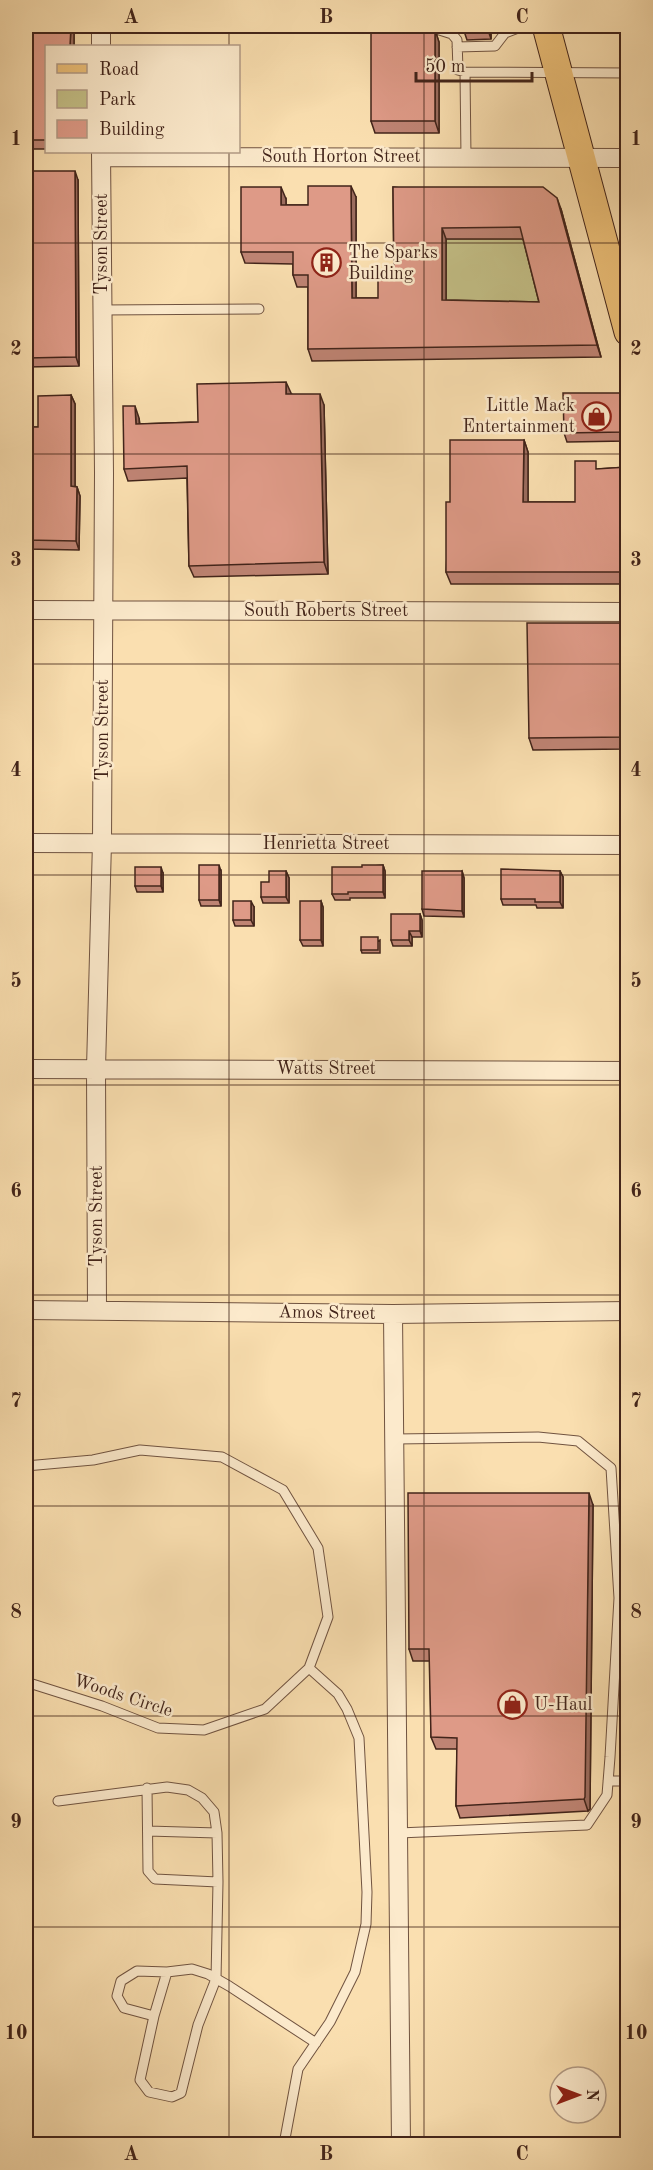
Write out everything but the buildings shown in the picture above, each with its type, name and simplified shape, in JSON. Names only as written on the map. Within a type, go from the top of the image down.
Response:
[{"type":"main road","points":[[546,26],[627,332]]},
{"type":"street","points":[[101,26],[101,45]]},
{"type":"street","name":"South Horton Street","points":[[101,154],[627,158]]},
{"type":"street","name":"Tyson Street","points":[[97,1309],[96,1068],[102,842],[104,611],[101,154]]},
{"type":"street","name":"South Roberts Street","points":[[26,610],[627,612]]},
{"type":"street","name":"Henrietta Street","points":[[26,843],[627,845]]},
{"type":"street","name":"Watts Street","points":[[26,1069],[627,1071]]},
{"type":"street","name":"Amos Street","points":[[26,1310],[393,1314],[627,1311]]},
{"type":"street","points":[[393,1314],[401,2145]]},
{"type":"lane","points":[[431,26],[452,34],[457,40],[458,70],[465,72],[627,73]]},
{"type":"lane","points":[[457,47],[495,46],[506,33],[523,26]]},
{"type":"lane","points":[[465,72],[466,157]]},
{"type":"lane","points":[[102,310],[259,309]]},
{"type":"lane","points":[[395,1439],[538,1437],[578,1441],[611,1468],[615,1532],[623,1581],[619,1598],[607,1795],[587,1825],[399,1833]]},
{"type":"lane","name":"Woods Circle","points":[[26,1466],[93,1460],[140,1450],[222,1457],[283,1490],[318,1548],[328,1617],[309,1668],[265,1709],[204,1730],[158,1728],[137,1722],[102,1706],[26,1682]]},
{"type":"lane","points":[[615,1532],[627,1532]]},
{"type":"lane","points":[[284,2145],[298,2069],[330,2022],[356,1972],[366,1924],[367,1892],[359,1738],[338,1694],[309,1668]]},
{"type":"lane","points":[[608,1781],[627,1781]]},
{"type":"lane","points":[[58,1801],[167,1787],[188,1790],[202,1798],[214,1812],[218,1882],[216,1979],[198,2025],[181,2093],[172,2097],[149,2092],[140,2080],[154,2016],[168,1972]]},
{"type":"lane","points":[[147,1788],[148,1871],[155,1879],[218,1882]]},
{"type":"lane","points":[[148,1831],[217,1833]]},
{"type":"lane","points":[[154,2016],[124,2008],[117,1996],[121,1981],[137,1971],[168,1972],[192,1969],[216,1979],[316,2043]]},
{"type":"green space","points":[[446,239],[525,239],[543,314],[446,312]]},
{"type":"place","name":"The Sparks Building","points":[[327,263]]},
{"type":"place","name":"Little Mack Entertainment","points":[[596,416]]},
{"type":"place","name":"U-Haul","points":[[513,1705]]}]
